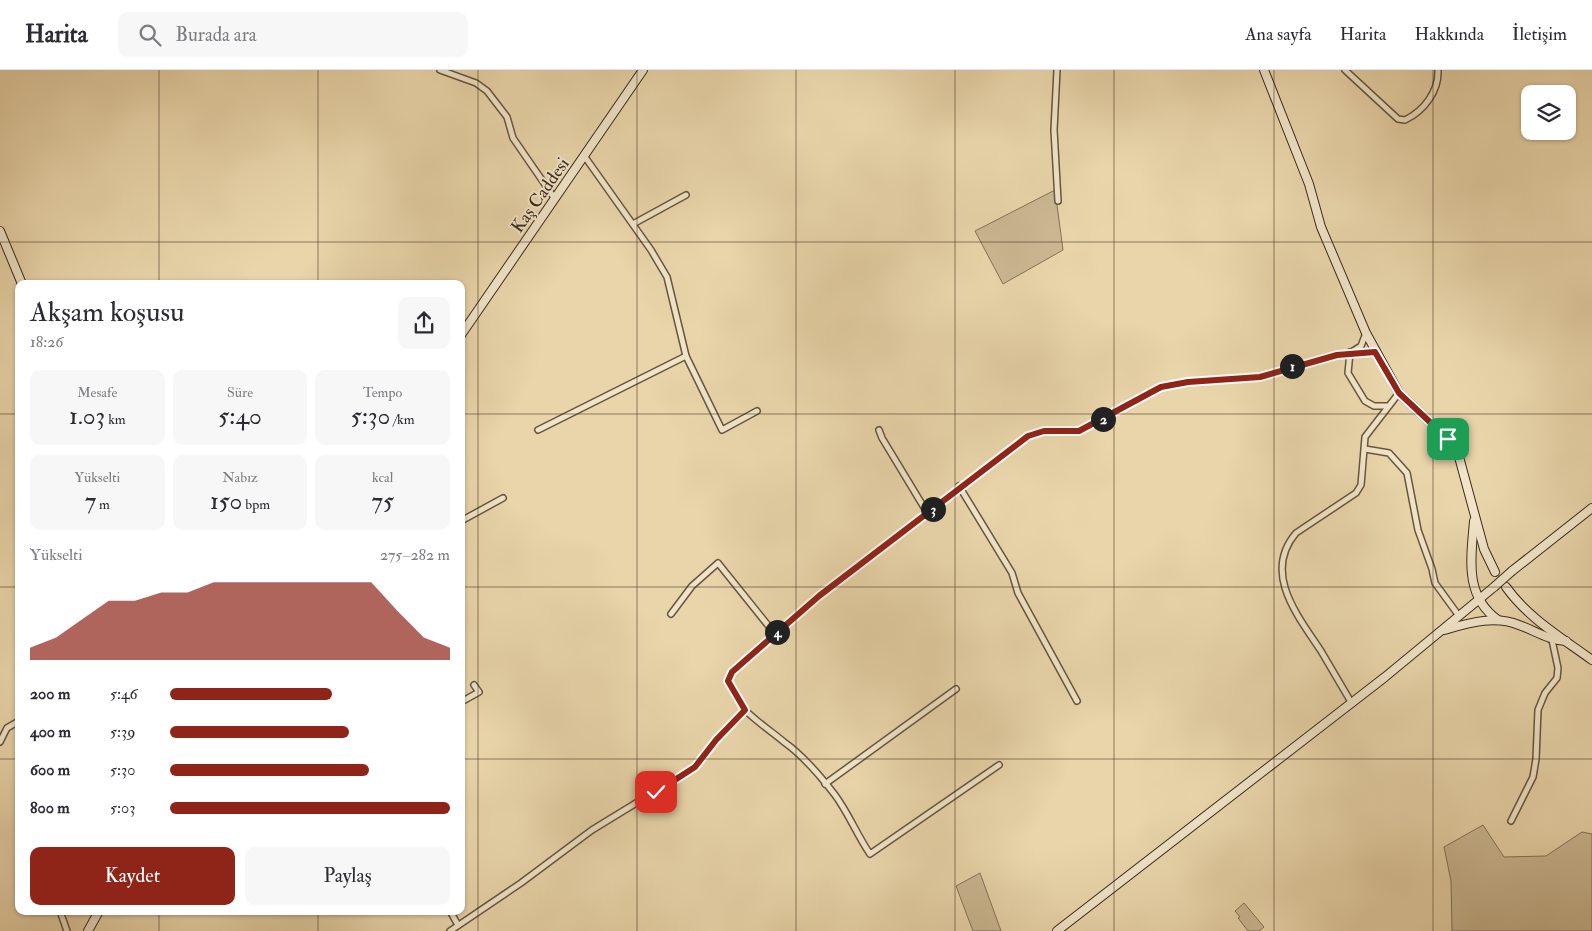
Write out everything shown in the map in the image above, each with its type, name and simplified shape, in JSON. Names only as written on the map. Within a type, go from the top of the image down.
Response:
[{"type":"street","points":[[440,70],[476,83],[487,91],[507,117],[513,138],[555,200]]},
{"type":"street","name":"Kaş Caddesi","points":[[465,329],[643,70]]},
{"type":"street","points":[[1057,70],[1054,130],[1058,201]]},
{"type":"street","points":[[1264,70],[1309,184],[1321,227],[1366,333],[1399,393],[1452,445],[1459,457],[1484,549],[1495,572]]},
{"type":"street","points":[[1345,70],[1398,119],[1405,120],[1425,106],[1437,86],[1438,70]]},
{"type":"street","points":[[585,157],[633,224],[667,278],[686,356],[722,430],[756,411]]},
{"type":"street","points":[[633,224],[686,195]]},
{"type":"street","points":[[0,231],[20,280]]},
{"type":"street","points":[[1350,352],[1361,346],[1366,333]]},
{"type":"street","points":[[999,765],[870,854],[862,843],[853,821],[826,784],[786,743],[760,725],[745,710],[728,681],[732,672],[819,596],[928,514],[959,486],[1028,436],[1044,431],[1079,431],[1161,387],[1188,382],[1260,377],[1302,363],[1350,352],[1375,352]]},
{"type":"street","points":[[1350,352],[1348,373],[1365,401],[1374,406],[1387,406]]},
{"type":"street","points":[[538,430],[686,356]]},
{"type":"street","points":[[1351,702],[1291,605],[1282,578],[1282,558],[1289,541],[1296,533],[1356,493],[1361,485],[1365,437],[1387,406],[1399,393]]},
{"type":"street","points":[[879,430],[928,514]]},
{"type":"street","points":[[1365,449],[1389,453],[1407,473],[1418,530],[1435,583],[1459,616]]},
{"type":"street","points":[[959,486],[1012,574],[1018,593],[1077,701]]},
{"type":"street","points":[[465,519],[503,498]]},
{"type":"street","points":[[1057,931],[1225,802],[1592,508]]},
{"type":"street","points":[[1475,514],[1473,590],[1488,613],[1500,621]]},
{"type":"street","points":[[671,614],[692,586],[718,563],[774,634]]},
{"type":"street","points":[[1506,587],[1515,600],[1536,619],[1592,660]]},
{"type":"street","points":[[1439,632],[1482,620],[1500,621],[1517,624],[1552,640],[1566,641]]},
{"type":"street","points":[[1511,821],[1532,776],[1536,759],[1538,710],[1545,693],[1557,678],[1558,668],[1552,640]]},
{"type":"street","points":[[465,700],[479,692],[474,685]]},
{"type":"street","points":[[826,784],[956,689]]},
{"type":"street","points":[[450,931],[521,883],[592,830],[695,767],[716,740],[745,710]]},
{"type":"street","points":[[0,742],[7,728],[15,723]]},
{"type":"street","points":[[61,915],[66,931]]},
{"type":"street","points":[[88,931],[97,915]]},
{"type":"street","points":[[452,915],[458,925]]},
{"type":"shaded area","points":[[1055,190],[1063,250],[1003,284],[975,231]]},
{"type":"shaded area","points":[[1483,825],[1504,857],[1546,856],[1582,832],[1592,834],[1592,931],[1452,931],[1451,881],[1444,847]]},
{"type":"shaded area","points":[[980,873],[1001,931],[973,931],[956,886]]},
{"type":"shaded area","points":[[1244,903],[1264,927],[1259,931],[1248,931],[1238,918],[1240,917],[1235,911]]},
{"type":"route","points":[[656,792],[695,767],[716,740],[745,710],[728,681],[732,672],[819,596],[928,514],[959,486],[1028,436],[1044,431],[1073,433],[1079,431],[1161,387],[1188,382],[1260,377],[1302,363],[1350,352],[1368,351],[1375,352],[1399,393],[1448,439]]}]
